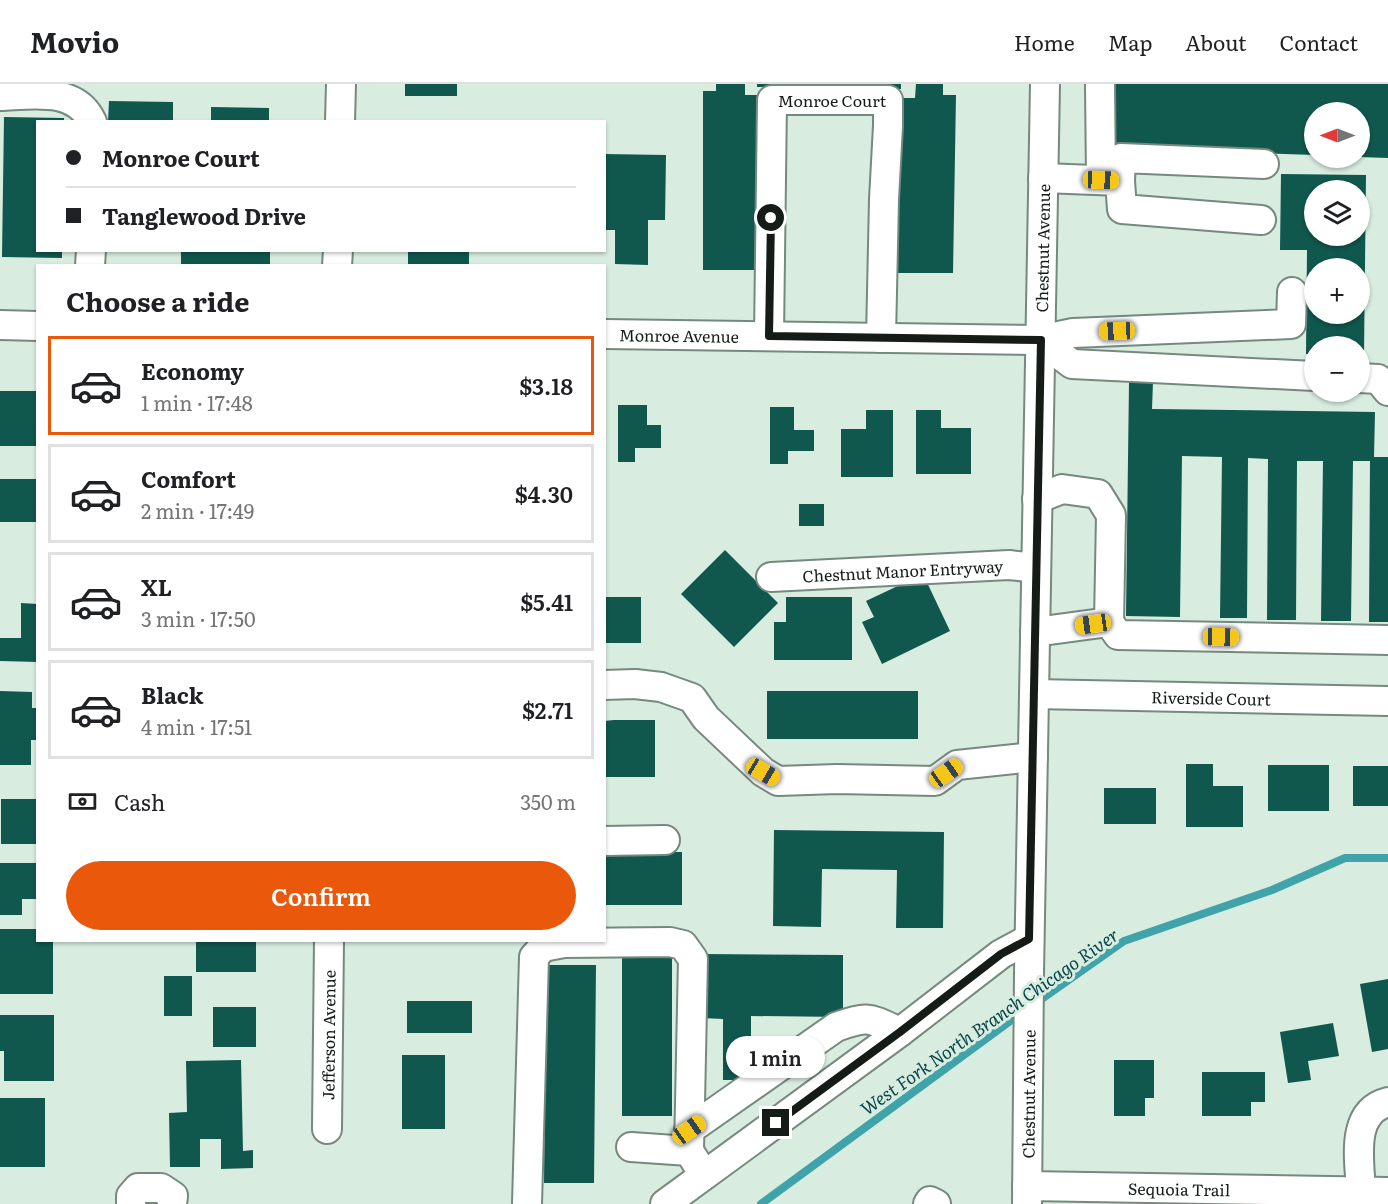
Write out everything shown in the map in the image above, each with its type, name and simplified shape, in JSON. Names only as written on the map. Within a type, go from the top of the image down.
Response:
[{"type":"street","points":[[340,120],[341,84]]},
{"type":"street","name":"Chestnut Avenue","points":[[1027,1195],[1029,939],[1045,84]]},
{"type":"street","points":[[1100,84],[1110,181],[1122,208],[1261,220]]},
{"type":"street","points":[[0,96],[57,95],[78,104],[90,120]]},
{"type":"street","name":"Monroe Court","points":[[769,336],[772,100],[888,100],[881,338]]},
{"type":"street","points":[[1110,181],[1121,158],[1264,164]]},
{"type":"street","points":[[1043,178],[1110,181]]},
{"type":"street","name":"Monroe Avenue","points":[[606,334],[1041,340],[1074,333],[1291,324],[1292,292]]},
{"type":"street","points":[[0,325],[36,326]]},
{"type":"street","points":[[1041,340],[1072,364],[1304,376]]},
{"type":"street","points":[[1370,379],[1378,379],[1388,391]]},
{"type":"street","points":[[1037,499],[1062,489],[1098,494],[1111,515],[1108,622],[1118,635],[1388,640]]},
{"type":"street","name":"Chestnut Manor Entryway","points":[[771,577],[1009,565],[1036,568]]},
{"type":"street","points":[[1035,632],[1108,622]]},
{"type":"street","points":[[606,685],[661,687],[692,698],[706,718],[763,772],[778,781],[837,779],[934,781],[957,765],[1033,757]]},
{"type":"street","name":"Riverside Court","points":[[1034,694],[1388,701]]},
{"type":"street","points":[[606,841],[665,840]]},
{"type":"street","points":[[665,1204],[900,1032],[1001,954],[1029,939]]},
{"type":"street","name":"Jefferson Avenue","points":[[327,1129],[329,942]]},
{"type":"street","points":[[527,1204],[534,957],[543,947],[564,943],[670,942],[683,945],[693,959],[689,1141],[704,1175]]},
{"type":"street","points":[[631,1147],[689,1141],[836,1027],[860,1018],[873,1020],[900,1032]]},
{"type":"street","points":[[1374,1192],[1360,1130],[1366,1115],[1375,1107],[1388,1102]]},
{"type":"street","name":"Sequoia Trail","points":[[1027,1195],[1076,1186],[1374,1192]]},
{"type":"street","points":[[131,1204],[131,1196],[138,1188],[161,1188],[172,1196],[172,1204]]},
{"type":"street","points":[[928,1204],[930,1201],[936,1204]]},
{"type":"building","points":[[405,84],[457,84],[457,96],[405,96]]},
{"type":"building","points":[[716,84],[745,84],[745,95],[761,95],[761,270],[703,270],[703,91],[716,91]]},
{"type":"building","points":[[757,84],[901,84],[901,89],[757,87]]},
{"type":"building","points":[[916,84],[943,84],[943,95],[956,95],[953,273],[896,273],[899,98],[915,98]]},
{"type":"building","points":[[1115,84],[1388,84],[1388,158],[1370,157],[1370,102],[1304,102],[1304,155],[1113,148]]},
{"type":"building","points":[[109,101],[173,102],[173,120],[108,120]]},
{"type":"building","points":[[211,107],[269,108],[269,120],[211,120]]},
{"type":"building","points":[[4,117],[64,118],[64,120],[36,120],[36,252],[62,252],[62,258],[2,257]]},
{"type":"building","points":[[606,154],[666,155],[665,220],[648,220],[648,265],[615,264],[615,230],[606,230]]},
{"type":"building","points":[[1281,174],[1366,175],[1366,180],[1304,180],[1304,246],[1365,246],[1365,258],[1307,258],[1307,250],[1280,250]]},
{"type":"building","points":[[181,252],[270,252],[270,264],[181,264]]},
{"type":"building","points":[[408,252],[469,252],[469,264],[408,264]]},
{"type":"building","points":[[1306,324],[1364,324],[1364,336],[1306,336]]},
{"type":"building","points":[[1129,382],[1153,382],[1152,409],[1375,412],[1374,457],[1388,457],[1388,622],[1369,622],[1370,461],[1353,461],[1351,621],[1321,621],[1323,461],[1297,461],[1296,620],[1267,620],[1268,459],[1248,458],[1247,618],[1220,618],[1222,457],[1182,456],[1180,617],[1126,616]]},
{"type":"building","points":[[0,391],[36,391],[36,446],[0,446]]},
{"type":"building","points":[[618,405],[647,405],[647,425],[661,425],[661,448],[635,448],[635,462],[618,462]]},
{"type":"building","points":[[770,407],[794,407],[794,430],[814,430],[814,451],[788,451],[788,464],[770,464]]},
{"type":"building","points":[[866,410],[893,410],[893,477],[841,477],[841,429],[866,429]]},
{"type":"building","points":[[916,410],[941,410],[941,428],[971,428],[971,474],[916,474]]},
{"type":"building","points":[[0,479],[36,479],[36,522],[0,522]]},
{"type":"building","points":[[799,504],[824,504],[824,526],[799,526]]},
{"type":"building","points":[[725,550],[778,603],[734,647],[681,594]]},
{"type":"building","points":[[923,574],[950,631],[882,664],[862,622],[874,617],[866,601]]},
{"type":"building","points":[[606,597],[641,597],[641,643],[606,643]]},
{"type":"building","points":[[786,597],[852,597],[852,660],[774,660],[774,622],[786,622]]},
{"type":"building","points":[[21,603],[36,604],[36,662],[0,661],[0,638],[21,638]]},
{"type":"building","points":[[0,691],[32,692],[32,708],[36,708],[36,740],[31,740],[31,765],[0,765]]},
{"type":"building","points":[[767,691],[918,691],[918,739],[767,739]]},
{"type":"building","points":[[655,720],[655,777],[606,777],[606,721]]},
{"type":"building","points":[[1186,764],[1213,764],[1213,786],[1243,786],[1243,827],[1186,827]]},
{"type":"building","points":[[1268,765],[1329,765],[1329,811],[1268,811]]},
{"type":"building","points":[[1353,766],[1388,766],[1388,806],[1353,806]]},
{"type":"building","points":[[1104,788],[1156,788],[1156,824],[1104,824]]},
{"type":"building","points":[[1,799],[36,799],[36,844],[1,844]]},
{"type":"building","points":[[774,830],[944,832],[943,928],[896,928],[897,870],[822,869],[821,927],[773,926]]},
{"type":"building","points":[[606,852],[682,852],[682,905],[606,905]]},
{"type":"building","points":[[0,863],[36,863],[36,899],[22,899],[22,915],[0,915]]},
{"type":"building","points":[[0,929],[36,929],[36,942],[53,942],[53,994],[0,994]]},
{"type":"building","points":[[196,942],[256,942],[256,972],[196,972]]},
{"type":"building","points":[[622,952],[672,953],[672,1116],[622,1116]]},
{"type":"building","points":[[701,954],[843,955],[843,1017],[751,1016],[751,1080],[723,1080],[723,1019],[701,1018]]},
{"type":"building","points":[[546,965],[596,965],[594,1183],[544,1183]]},
{"type":"building","points":[[164,976],[192,976],[192,1016],[164,1016]]},
{"type":"building","points":[[1388,979],[1388,1049],[1372,1052],[1360,984]]},
{"type":"building","points":[[407,1001],[472,1001],[472,1033],[407,1033]]},
{"type":"building","points":[[213,1007],[256,1007],[256,1047],[213,1047]]},
{"type":"building","points":[[0,1015],[54,1015],[54,1081],[4,1081],[4,1051],[0,1051]]},
{"type":"building","points":[[1333,1023],[1339,1056],[1308,1061],[1311,1080],[1288,1083],[1280,1032]]},
{"type":"building","points":[[402,1055],[445,1055],[445,1129],[402,1129]]},
{"type":"building","points":[[241,1060],[243,1151],[253,1150],[253,1168],[221,1169],[221,1139],[200,1139],[200,1167],[170,1167],[169,1113],[187,1112],[186,1061]]},
{"type":"building","points":[[1114,1060],[1154,1060],[1154,1098],[1145,1098],[1145,1116],[1114,1116]]},
{"type":"building","points":[[1202,1072],[1265,1072],[1265,1102],[1251,1102],[1251,1116],[1202,1116]]},
{"type":"building","points":[[0,1098],[45,1098],[45,1167],[0,1167]]},
{"type":"waterway","name":"West Fork North Branch Chicago River","points":[[1036,1003],[1124,941],[1272,890],[1345,858],[1388,858]]},
{"type":"waterway","name":"West Fork North Branch Chicago River","points":[[761,1204],[1021,1013]]},
{"type":"route","points":[[771,218],[769,336],[1041,340],[1029,939],[1001,954],[776,1123]]}]
